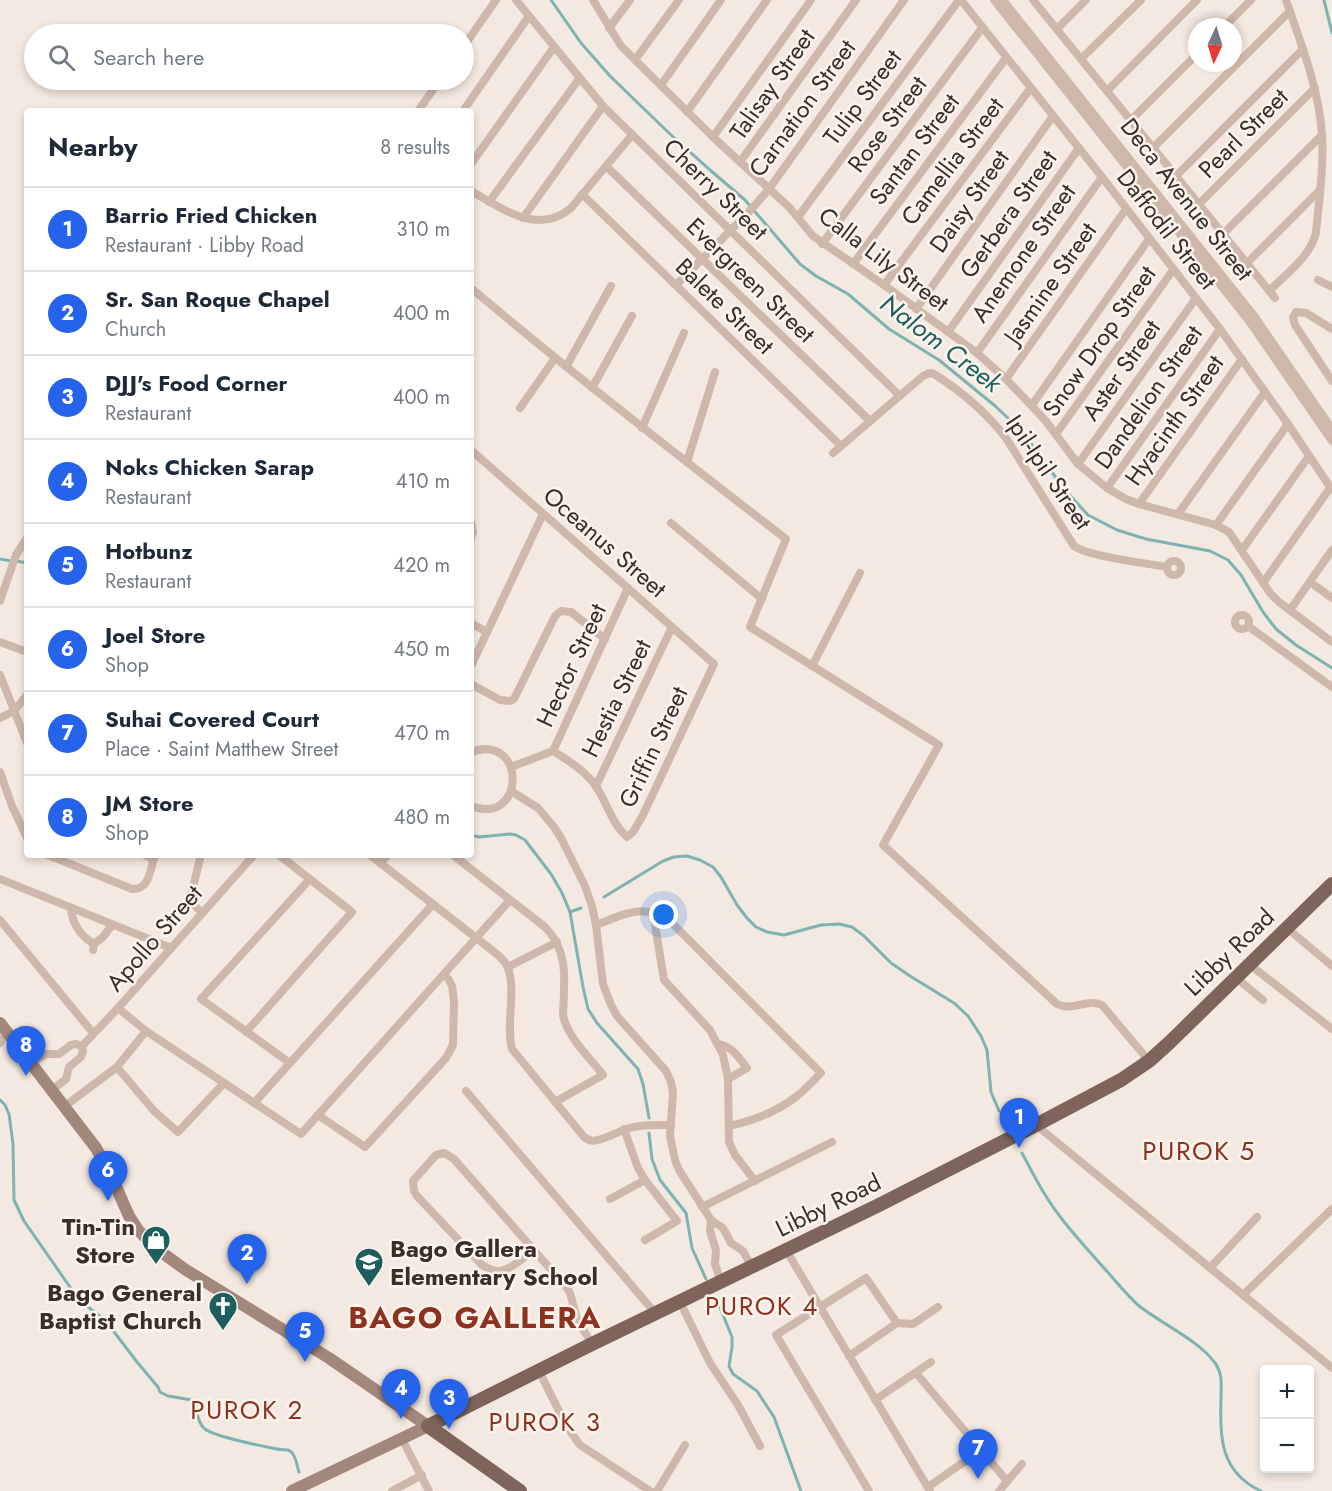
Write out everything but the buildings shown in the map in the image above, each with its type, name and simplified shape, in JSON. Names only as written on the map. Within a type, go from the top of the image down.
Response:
[{"type":"main road","name":"Libby Road","points":[[292,1491],[879,1205],[1121,1080],[1149,1061],[1332,884]]},
{"type":"main road","points":[[2,1032],[31,1063],[96,1148],[104,1160],[129,1216],[138,1230],[157,1249],[191,1273],[329,1358],[520,1491]]},
{"type":"street","points":[[474,32],[496,0]]},
{"type":"street","name":"Cherry Street","points":[[516,0],[603,106],[900,396]]},
{"type":"street","name":"Calla Lily Street","points":[[593,0],[621,46],[798,217],[822,244],[884,285],[977,353],[1032,405],[1078,464],[1107,488],[1139,504],[1216,525],[1228,532],[1270,594],[1332,642]]},
{"type":"street","points":[[609,28],[630,0]]},
{"type":"street","points":[[635,60],[679,0]]},
{"type":"street","points":[[661,85],[721,0]]},
{"type":"street","points":[[687,112],[767,0]]},
{"type":"street","points":[[713,137],[811,0]]},
{"type":"street","name":"Talisay Street","points":[[740,162],[856,0]]},
{"type":"street","name":"Carnation Street","points":[[675,285],[769,189],[904,0]]},
{"type":"street","name":"Daffodil Street","points":[[960,0],[1220,329],[1331,489]]},
{"type":"street","name":"Tulip Street","points":[[798,217],[960,0]]},
{"type":"street","name":"Deca Avenue Street","points":[[994,0],[1018,24],[1265,336],[1319,415],[1332,441]]},
{"type":"street","name":"Deca Avenue Street","points":[[1003,0],[1018,24]]},
{"type":"street","points":[[1034,0],[1272,295],[1314,242],[1322,164],[1322,135],[1315,88],[1286,0]]},
{"type":"street","points":[[1057,29],[1086,0]]},
{"type":"street","points":[[1082,60],[1141,0]]},
{"type":"street","points":[[1107,91],[1197,0]]},
{"type":"street","points":[[1233,18],[1251,0]]},
{"type":"street","points":[[1153,148],[1290,11]]},
{"type":"street","points":[[466,108],[529,16]]},
{"type":"street","name":"Rose Street","points":[[822,244],[982,28]]},
{"type":"street","points":[[474,160],[554,47]]},
{"type":"street","points":[[1176,176],[1303,49]]},
{"type":"street","name":"Santan Street","points":[[853,264],[1006,58]]},
{"type":"street","points":[[1131,120],[1188,63]]},
{"type":"street","points":[[489,202],[579,79]]},
{"type":"street","name":"Camellia Street","points":[[884,285],[1030,88]]},
{"type":"street","name":"Pearl Street","points":[[1199,204],[1315,88]]},
{"type":"street","points":[[420,108],[433,90]]},
{"type":"street","points":[[523,218],[603,106]]},
{"type":"street","name":"Daisy Street","points":[[916,309],[1053,117]]},
{"type":"street","points":[[474,193],[523,218],[533,221],[555,218],[571,208],[632,135]]},
{"type":"street","points":[[1223,234],[1322,135]]},
{"type":"street","name":"Gerbera Street","points":[[948,332],[1079,148]]},
{"type":"street","name":"Evergreen Street","points":[[606,166],[870,421]]},
{"type":"street","name":"Anemone Street","points":[[977,353],[1102,177]]},
{"type":"street","points":[[1247,263],[1320,190]]},
{"type":"street","name":"Balete Street","points":[[582,194],[841,446]]},
{"type":"street","name":"Jasmine Street","points":[[1006,379],[1126,209]]},
{"type":"street","points":[[1032,405],[1149,239]]},
{"type":"street","name":"Snow Drop Street","points":[[1056,434],[1173,270]]},
{"type":"street","points":[[1318,280],[1332,287]]},
{"type":"street","points":[[566,367],[611,286]]},
{"type":"street","points":[[474,290],[642,428],[786,539],[750,627],[939,745],[883,845],[1058,1004],[1067,1008],[1090,1002],[1102,1005],[1149,1061]]},
{"type":"street","name":"Aster Street","points":[[1078,464],[1196,298]]},
{"type":"street","points":[[1332,328],[1306,313],[1299,312],[1293,318],[1295,325],[1332,381]]},
{"type":"street","points":[[592,388],[632,316]]},
{"type":"street","name":"Dandelion Street","points":[[1107,488],[1220,329]]},
{"type":"street","points":[[642,428],[684,333]]},
{"type":"street","points":[[520,408],[555,358]]},
{"type":"street","name":"Hyacinth Street","points":[[1139,504],[1242,359]]},
{"type":"street","points":[[687,462],[715,372]]},
{"type":"street","name":"Ipil-Ipil Street","points":[[833,453],[930,373],[980,409],[995,424],[1074,546],[1098,554],[1167,567]]},
{"type":"street","points":[[1178,514],[1264,392]]},
{"type":"street","name":"Deca Avenue Street","points":[[1319,415],[1332,429]]},
{"type":"street","points":[[1216,525],[1288,424]]},
{"type":"street","name":"Oceanus Street","points":[[474,453],[714,664]]},
{"type":"street","points":[[1242,550],[1309,456]]},
{"type":"street","points":[[1263,583],[1331,489]]},
{"type":"street","points":[[474,660],[543,513]]},
{"type":"street","points":[[671,523],[762,599]]},
{"type":"street","points":[[0,601],[16,555],[24,543]]},
{"type":"street","points":[[1290,610],[1332,551]]},
{"type":"street","points":[[812,666],[860,573]]},
{"type":"street","points":[[1310,582],[1332,597]]},
{"type":"street","name":"Hector Street","points":[[511,767],[553,751],[628,588]]},
{"type":"street","points":[[474,686],[501,700],[514,699],[555,616],[561,610],[571,612],[605,639]]},
{"type":"street","points":[[474,625],[487,632]]},
{"type":"street","points":[[1248,626],[1332,687]]},
{"type":"street","name":"Hestia Street","points":[[596,786],[672,627]]},
{"type":"street","points":[[0,642],[24,651]]},
{"type":"street","name":"Griffin Street","points":[[553,751],[578,768],[596,786],[616,826],[627,837],[642,817],[714,664]]},
{"type":"street","points":[[0,675],[24,734]]},
{"type":"street","points":[[0,718],[14,711],[24,699]]},
{"type":"street","points":[[474,751],[483,749],[494,751],[505,758],[511,767],[514,779],[511,792],[503,801],[492,807],[474,807]]},
{"type":"street","points":[[0,772],[24,832]]},
{"type":"street","points":[[511,792],[538,808],[554,827],[589,896],[596,925],[603,984],[610,1005],[622,1022],[666,1071],[671,1082],[673,1092],[670,1136],[675,1160],[687,1184],[711,1220],[723,1228],[731,1242],[743,1251],[752,1267]]},
{"type":"street","points":[[72,859],[132,889],[139,890],[147,880],[154,858]]},
{"type":"street","points":[[200,858],[191,895],[194,905],[202,914]]},
{"type":"street","name":"Apollo Street","points":[[52,1090],[66,1079],[69,1067],[81,1057],[82,1046],[251,858]]},
{"type":"street","points":[[246,1032],[352,912],[283,858]]},
{"type":"street","points":[[373,858],[476,938],[508,967],[509,1036],[512,1049],[584,1137],[592,1141],[643,1126],[671,1125]]},
{"type":"street","points":[[380,863],[385,858]]},
{"type":"street","points":[[457,858],[545,927],[557,942],[564,967],[563,1015],[565,1022],[571,1035],[603,1075],[555,1102]]},
{"type":"street","points":[[0,879],[171,948]]},
{"type":"street","points":[[290,1063],[201,999],[310,879]]},
{"type":"street","points":[[118,1008],[146,1031],[301,1134],[510,900]]},
{"type":"street","points":[[254,1103],[433,904]]},
{"type":"street","points":[[71,908],[76,926],[93,947],[112,924]]},
{"type":"street","points":[[596,925],[637,911],[653,912],[665,918],[821,1073],[799,1095],[787,1103],[763,1115],[729,1126]]},
{"type":"street","points":[[653,912],[665,982],[710,1030],[723,1055],[728,1079],[729,1137],[732,1148],[755,1180]]},
{"type":"street","points":[[0,920],[93,1034]]},
{"type":"street","points":[[1287,928],[1332,966]]},
{"type":"street","points":[[508,967],[557,942]]},
{"type":"street","points":[[1249,964],[1332,1029]]},
{"type":"street","points":[[318,1115],[365,1147],[439,1066],[449,1054],[454,1040],[453,992],[444,974]]},
{"type":"street","points":[[1235,977],[1263,1000]]},
{"type":"street","points":[[65,1106],[117,1066],[146,1031]]},
{"type":"street","name":"Apollo Street","points":[[31,1063],[46,1054],[59,1054],[71,1044],[82,1046]]},
{"type":"street","points":[[718,1044],[732,1050],[747,1068],[728,1079]]},
{"type":"street","points":[[59,1054],[69,1067]]},
{"type":"street","points":[[117,1066],[154,1111],[178,1132],[224,1083]]},
{"type":"street","points":[[466,1091],[656,1314]]},
{"type":"street","points":[[1036,1125],[1332,1368]]},
{"type":"street","points":[[624,1130],[632,1155],[645,1180],[677,1221],[645,1240]]},
{"type":"street","points":[[702,1207],[832,1142]]},
{"type":"street","points":[[534,1250],[503,1271],[489,1270],[417,1196],[413,1181],[436,1155],[444,1153],[454,1159],[534,1250],[567,1288],[577,1319],[592,1344]]},
{"type":"street","points":[[610,1199],[645,1180]]},
{"type":"street","points":[[1243,1295],[1332,1209]]},
{"type":"street","points":[[1210,1268],[1257,1217]]},
{"type":"street","points":[[711,1220],[710,1234],[716,1250],[715,1264],[721,1282]]},
{"type":"street","points":[[716,1250],[731,1242]]},
{"type":"street","points":[[786,1250],[929,1489],[981,1450]]},
{"type":"street","points":[[869,1491],[776,1335],[866,1278],[897,1323],[913,1324],[938,1308]]},
{"type":"street","points":[[680,1302],[710,1363],[738,1405],[760,1446]]},
{"type":"street","points":[[849,1356],[897,1323]]},
{"type":"street","points":[[875,1400],[931,1362]]},
{"type":"street","points":[[539,1371],[567,1426],[580,1445],[650,1491]]},
{"type":"street","points":[[916,1373],[1007,1481]]},
{"type":"street","points":[[402,1439],[429,1491]]},
{"type":"street","points":[[657,1491],[685,1445]]},
{"type":"street","points":[[999,1491],[1022,1464]]},
{"type":"street","points":[[392,1491],[422,1475]]},
{"type":"waterway","name":"Nalom Creek","points":[[551,0],[581,43],[610,76],[670,134],[745,200],[800,264],[848,294],[889,329],[939,360],[994,405],[1021,430],[1065,490],[1088,515],[1117,530],[1146,539],[1210,551],[1228,560],[1241,575],[1276,629],[1332,668]]},
{"type":"waterway","points":[[1324,0],[1332,33]]},
{"type":"waterway","points":[[0,559],[11,561]]},
{"type":"waterway","points":[[16,561],[24,562]]},
{"type":"waterway","points":[[474,836],[516,835],[525,840],[551,874],[570,912],[588,1009],[597,1023],[638,1069],[649,1118]]},
{"type":"waterway","points":[[604,897],[663,861],[687,856],[713,867],[747,918],[756,927],[767,932],[784,935],[821,925],[839,924],[852,927],[891,963],[954,1003],[968,1016],[987,1050],[991,1092],[999,1111]]},
{"type":"waterway","points":[[570,912],[581,908]]},
{"type":"waterway","points":[[0,1100],[9,1114],[13,1144],[14,1200],[24,1221],[79,1300],[105,1320],[160,1392],[168,1396],[192,1400],[200,1423],[205,1429],[239,1441],[289,1450],[294,1455],[299,1472]]},
{"type":"waterway","points":[[649,1133],[652,1159],[660,1180],[686,1213],[692,1248],[706,1279]]},
{"type":"waterway","points":[[1022,1153],[1057,1213],[1125,1292],[1147,1312],[1200,1347],[1215,1363],[1221,1380],[1221,1427],[1225,1452],[1237,1474],[1261,1491]]},
{"type":"waterway","points":[[717,1300],[732,1337],[729,1366],[733,1374],[757,1391],[774,1417],[801,1491]]},
{"type":"place","name":"JM Store","points":[[26,1076]]},
{"type":"place","name":"Barrio Fried Chicken","points":[[1019,1148]]},
{"type":"place","name":"Joel Store","points":[[108,1201]]},
{"type":"place","name":"Tin-Tin Store","points":[[156,1266]]},
{"type":"place","name":"Sr. San Roque Chapel","points":[[247,1284]]},
{"type":"place","name":"Bago Gallera Elementary School","points":[[369,1288]]},
{"type":"place","name":"Bago General Baptist Church","points":[[223,1332]]},
{"type":"place","name":"Hotbunz","points":[[305,1362]]},
{"type":"place","name":"Noks Chicken Sarap","points":[[401,1419]]},
{"type":"place","name":"DJJ's Food Corner","points":[[449,1429]]},
{"type":"place","name":"Suhai Covered Court","points":[[978,1479]]},
{"type":"district","name":"PUROK 5","points":[[1199,1151]]},
{"type":"district","name":"PUROK 4","points":[[762,1306]]},
{"type":"district","name":"BAGO GALLERA","points":[[475,1317]]},
{"type":"district","name":"PUROK 2","points":[[247,1410]]},
{"type":"district","name":"PUROK 3","points":[[545,1422]]}]
